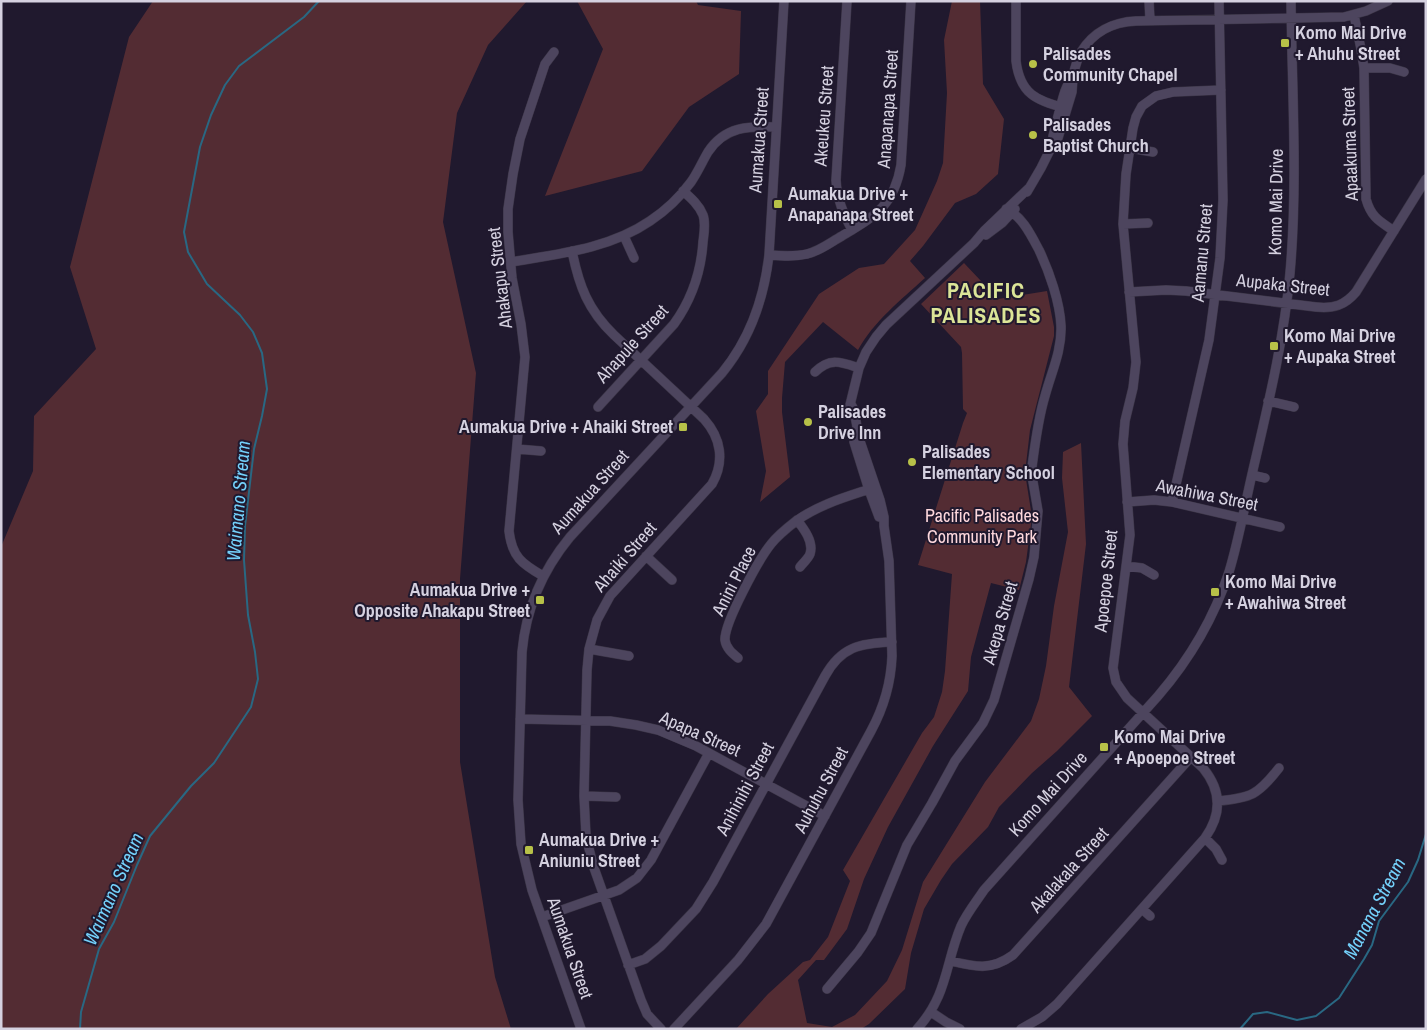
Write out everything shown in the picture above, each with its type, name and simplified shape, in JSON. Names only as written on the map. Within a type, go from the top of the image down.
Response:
[{"type":"street","name":"Aumakua Street","points":[[581,1029],[528,876],[520,836],[518,800],[522,652],[525,629],[531,605],[543,576],[553,559],[570,537],[727,366],[754,320],[763,292],[768,255],[784,1]]},
{"type":"street","name":"Akeukeu Street","points":[[847,1],[836,188],[840,206],[852,230]]},
{"type":"street","name":"Anapanapa Street","points":[[768,255],[790,256],[818,250],[868,220],[882,209],[892,195],[899,177],[901,165],[912,1]]},
{"type":"street","points":[[1016,1],[1016,61],[1020,78],[1025,88],[1034,97],[1045,103],[1064,108]]},
{"type":"street","points":[[1149,1],[1150,20]]},
{"type":"street","name":"Aamanu Street","points":[[1172,502],[1202,373],[1216,294],[1220,258],[1223,200],[1219,1]]},
{"type":"street","name":"Komo Mai Drive","points":[[917,1029],[931,1012],[940,994],[961,926],[971,907],[1178,671],[1200,638],[1212,615],[1229,571],[1280,348],[1287,304],[1294,203],[1291,1]]},
{"type":"street","name":"Auhuhu Street","points":[[674,1029],[758,936],[773,912],[881,710],[891,668],[889,561],[884,517],[872,489],[859,438],[852,404],[852,393],[866,352],[881,330],[974,243],[985,230],[1009,212],[1029,188],[1053,144],[1053,136],[1064,108],[1065,90],[1073,75],[1081,52],[1090,40],[1101,31],[1127,21],[1344,17],[1366,12],[1388,1]]},
{"type":"street","name":"Apaakuma Street","points":[[1354,15],[1364,68],[1366,199],[1373,216],[1394,230]]},
{"type":"street","name":"Ahakapu Street","points":[[543,576],[522,563],[513,550],[510,541],[525,357],[512,278],[508,209],[520,140],[544,64],[554,52]]},
{"type":"street","points":[[1364,68],[1390,68],[1404,72]]},
{"type":"street","name":"Apoepoe Street","points":[[1218,801],[1209,774],[1123,694],[1114,676],[1113,659],[1130,536],[1122,444],[1136,362],[1123,224],[1124,195],[1132,128],[1142,106],[1150,99],[1167,92],[1221,90]]},
{"type":"street","points":[[511,262],[598,246],[624,236],[658,215],[683,191],[698,171],[710,150],[722,138],[733,131],[745,127],[776,127]]},
{"type":"street","points":[[1130,148],[1153,152]]},
{"type":"street","name":"Aupaka Street","points":[[1129,292],[1171,290],[1331,308],[1347,301],[1356,292],[1426,179]]},
{"type":"street","name":"Ahapule Street","points":[[598,407],[679,317],[692,293],[702,260],[704,220],[697,204],[683,191]]},
{"type":"street","name":"Akepa Street","points":[[827,989],[868,938],[878,920],[900,860],[914,832],[955,760],[976,733],[989,712],[998,688],[1029,579],[1038,524],[1032,467],[1042,404],[1058,354],[1061,325],[1052,282],[1035,243],[1026,229],[1016,222],[1009,212]]},
{"type":"street","points":[[1123,224],[1148,223]]},
{"type":"street","points":[[624,236],[634,258]]},
{"type":"street","name":"Ahaiki Street","points":[[572,251],[579,283],[594,312],[606,328],[704,419],[715,433],[719,446],[720,455],[716,477],[706,492],[618,586],[604,606],[595,626],[589,649],[584,796],[586,836],[593,865],[644,1008],[661,1029]]},
{"type":"street","points":[[525,357],[536,357]]},
{"type":"street","points":[[815,372],[825,363],[830,362],[843,363],[859,368]]},
{"type":"street","points":[[1268,401],[1294,407]]},
{"type":"street","points":[[517,449],[541,451]]},
{"type":"street","points":[[1252,475],[1265,478]]},
{"type":"street","name":"Anini Place","points":[[738,658],[727,648],[725,638],[729,623],[763,555],[779,535],[797,520],[823,505],[872,489]]},
{"type":"street","name":"Awahiwa Street","points":[[1127,502],[1154,500],[1172,502],[1280,526]]},
{"type":"street","points":[[797,520],[809,538],[811,549],[810,556],[800,567]]},
{"type":"street","points":[[646,556],[672,580]]},
{"type":"street","points":[[1126,566],[1142,568],[1154,575]]},
{"type":"street","name":"Anihinihi Street","points":[[628,965],[656,951],[696,909],[714,882],[824,676],[834,662],[846,652],[861,644],[892,642]]},
{"type":"street","points":[[589,649],[629,656]]},
{"type":"street","name":"Apapa Street","points":[[520,719],[616,722],[646,727],[674,736],[709,753],[825,816]]},
{"type":"street","points":[[542,917],[626,886],[637,878],[647,867],[709,753]]},
{"type":"street","name":"Akalakala Street","points":[[951,961],[970,966],[986,966],[1003,962],[1013,955],[1192,757]]},
{"type":"street","points":[[1021,1029],[1036,1022],[1049,1012],[1204,838],[1214,822],[1218,801],[1252,796],[1262,788],[1279,768]]},
{"type":"street","points":[[584,796],[616,797]]},
{"type":"street","points":[[1204,838],[1216,850],[1222,860]]},
{"type":"street","points":[[1142,909],[1150,916]]},
{"type":"street","points":[[931,1012],[960,1029]]},
{"type":"green space","points":[[153,1],[527,1],[488,45],[457,113],[443,222],[476,373],[460,579],[460,762],[495,977],[511,1029],[1,1029],[1,547],[33,471],[34,416],[96,349],[70,267],[129,37]]},
{"type":"green space","points":[[577,1],[696,1],[698,5],[741,11],[739,74],[689,107],[642,171],[545,196],[603,49]]},
{"type":"green space","points":[[952,1],[980,1],[983,84],[1004,119],[998,174],[976,194],[955,203],[910,261],[925,278],[880,320],[864,339],[858,350],[823,322],[785,362],[782,412],[790,477],[760,502],[766,471],[756,411],[768,394],[768,371],[819,294],[859,268],[884,264],[915,230],[937,181],[943,163],[947,93],[944,40]]},
{"type":"green space","name":"Pacific Palisades Community Park","points":[[964,263],[998,299],[1047,291],[1054,336],[1030,430],[1025,473],[1032,517],[1026,562],[1019,590],[991,583],[971,657],[968,691],[933,746],[888,827],[864,879],[847,929],[824,960],[816,960],[798,980],[807,1023],[832,1027],[855,1015],[887,981],[902,950],[923,882],[985,782],[1031,721],[1039,699],[1046,666],[1054,606],[1068,532],[1062,478],[1063,452],[1081,443],[1086,544],[1069,687],[1092,716],[999,807],[988,827],[952,864],[924,909],[911,953],[905,989],[869,1024],[861,1029],[736,1029],[768,994],[803,962],[810,960],[828,937],[850,881],[843,870],[922,733],[934,717],[942,692],[952,574],[918,565],[967,413],[963,409],[961,347],[921,304]]},
{"type":"waterway","name":"Waimano Stream","points":[[80,1029],[81,1012],[99,949],[114,922],[150,836],[191,786],[214,763],[251,707],[258,679],[248,615],[244,560],[245,526],[254,449],[267,389],[262,353],[253,332],[240,315],[207,284],[188,252],[184,232],[200,147],[211,115],[225,85],[239,66],[304,17],[319,1]]},
{"type":"waterway","name":"Manana Stream","points":[[1240,1029],[1253,1014],[1267,1012],[1297,1020],[1316,1016],[1339,998],[1372,945],[1379,921],[1408,882],[1418,860],[1426,834]]},
{"type":"place","name":"Komo Mai Drive + Ahuhu Street","points":[[1285,43]]},
{"type":"place","name":"Palisades Community Chapel","points":[[1033,64]]},
{"type":"place","name":"Palisades Baptist Church","points":[[1033,135]]},
{"type":"place","name":"Aumakua Drive + Anapanapa Street","points":[[778,204]]},
{"type":"place","name":"Komo Mai Drive + Aupaka Street","points":[[1274,346]]},
{"type":"place","name":"Palisades Drive Inn","points":[[808,422]]},
{"type":"place","name":"Aumakua Drive + Ahaiki Street","points":[[683,427]]},
{"type":"place","name":"Palisades Elementary School","points":[[912,462]]},
{"type":"place","name":"Komo Mai Drive + Awahiwa Street","points":[[1215,592]]},
{"type":"place","name":"Aumakua Drive + Opposite Ahakapu Street","points":[[540,600]]},
{"type":"place","name":"Komo Mai Drive + Apoepoe Street","points":[[1104,747]]},
{"type":"place","name":"Aumakua Drive + Aniuniu Street","points":[[529,850]]},
{"type":"district","name":"PACIFIC PALISADES","points":[[986,302]]}]
